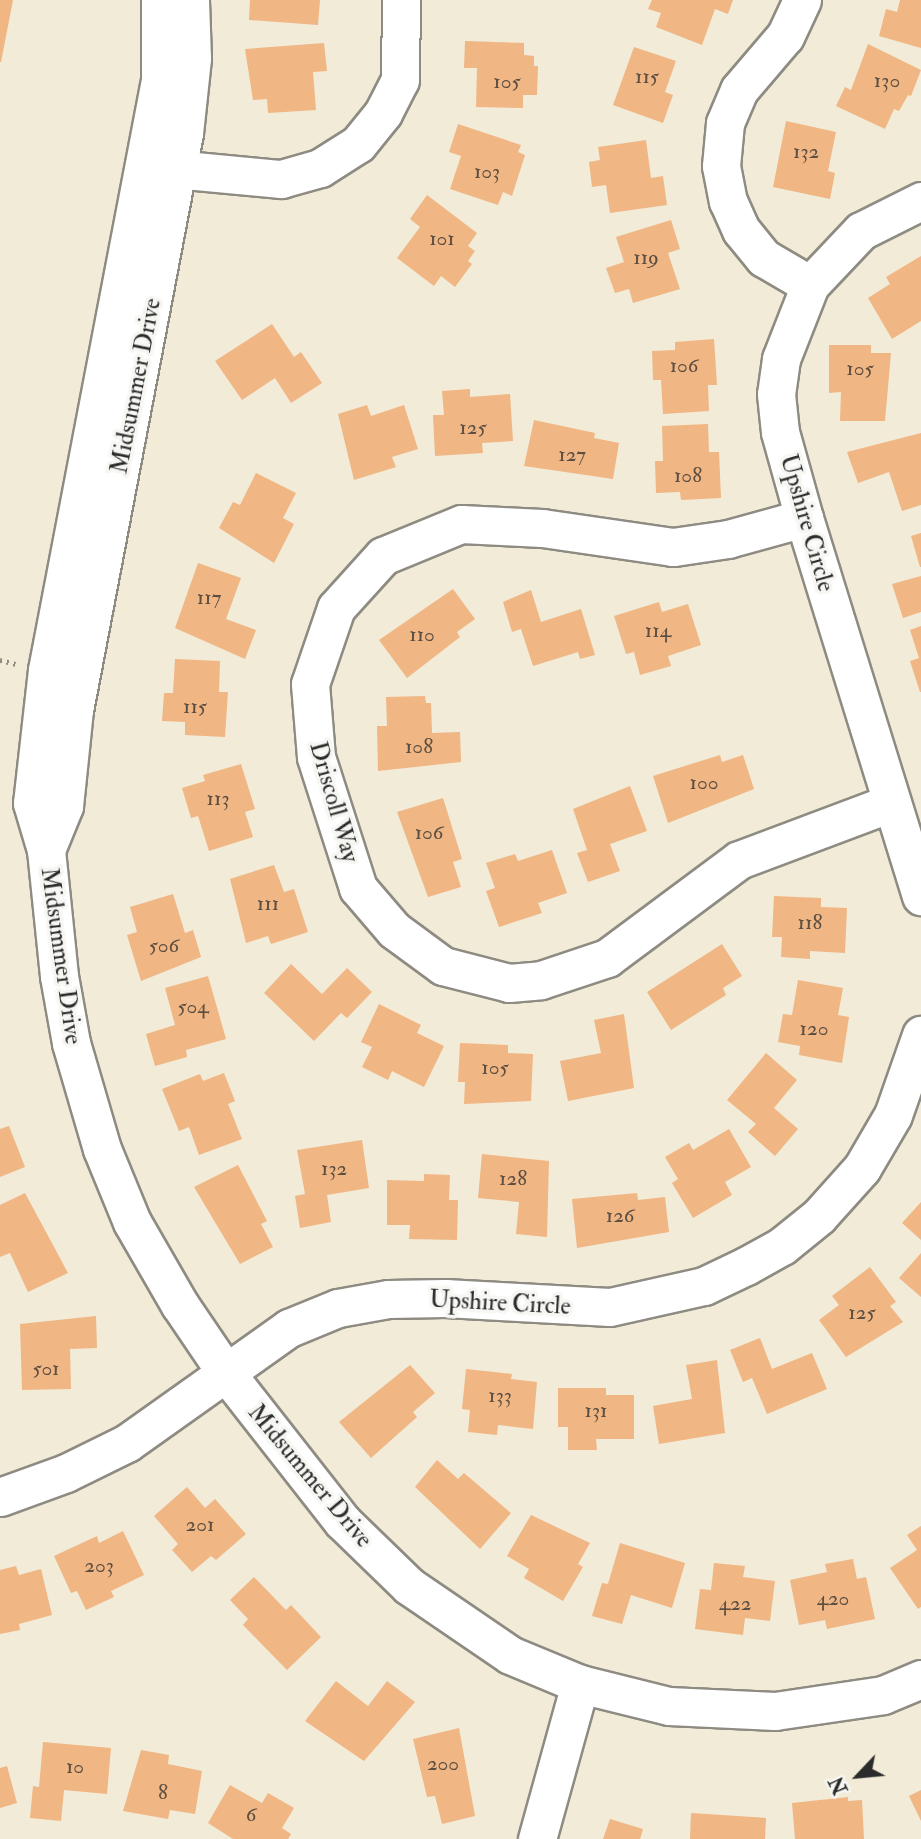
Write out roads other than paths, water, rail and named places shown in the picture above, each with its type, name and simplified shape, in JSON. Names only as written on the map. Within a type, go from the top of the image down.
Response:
[{"type":"street","name":"Midsummer Drive","points":[[160,0],[161,168]]},
{"type":"street","name":"Midsummer Drive","points":[[190,0],[190,83],[161,168],[47,670],[32,803],[47,850],[59,976],[71,1043],[102,1149],[157,1268],[226,1373],[342,1521],[409,1586],[510,1655],[580,1684],[669,1706],[775,1711],[883,1695],[921,1679]]},
{"type":"street","points":[[161,168],[281,179],[320,168],[358,144],[383,113],[400,80],[401,0]]},
{"type":"street","points":[[802,0],[785,36],[739,90],[725,123],[721,166],[728,201],[741,230],[764,258],[810,285]]},
{"type":"street","name":"Upshire Circle","points":[[921,201],[861,230],[810,285],[781,359],[776,394],[780,432],[804,518],[921,896]]},
{"type":"street","name":"Driscoll Way","points":[[804,518],[728,539],[673,547],[542,528],[461,524],[383,556],[337,608],[310,684],[316,757],[358,888],[394,930],[443,966],[509,983],[541,980],[607,958],[739,860],[891,803]]},
{"type":"street","name":"Upshire Circle","points":[[0,1497],[66,1474],[127,1443],[289,1328],[338,1308],[387,1299],[445,1298],[610,1307],[693,1289],[746,1266],[782,1246],[819,1216],[862,1168],[893,1115],[921,1035]]},
{"type":"street","points":[[537,1839],[580,1684]]}]
